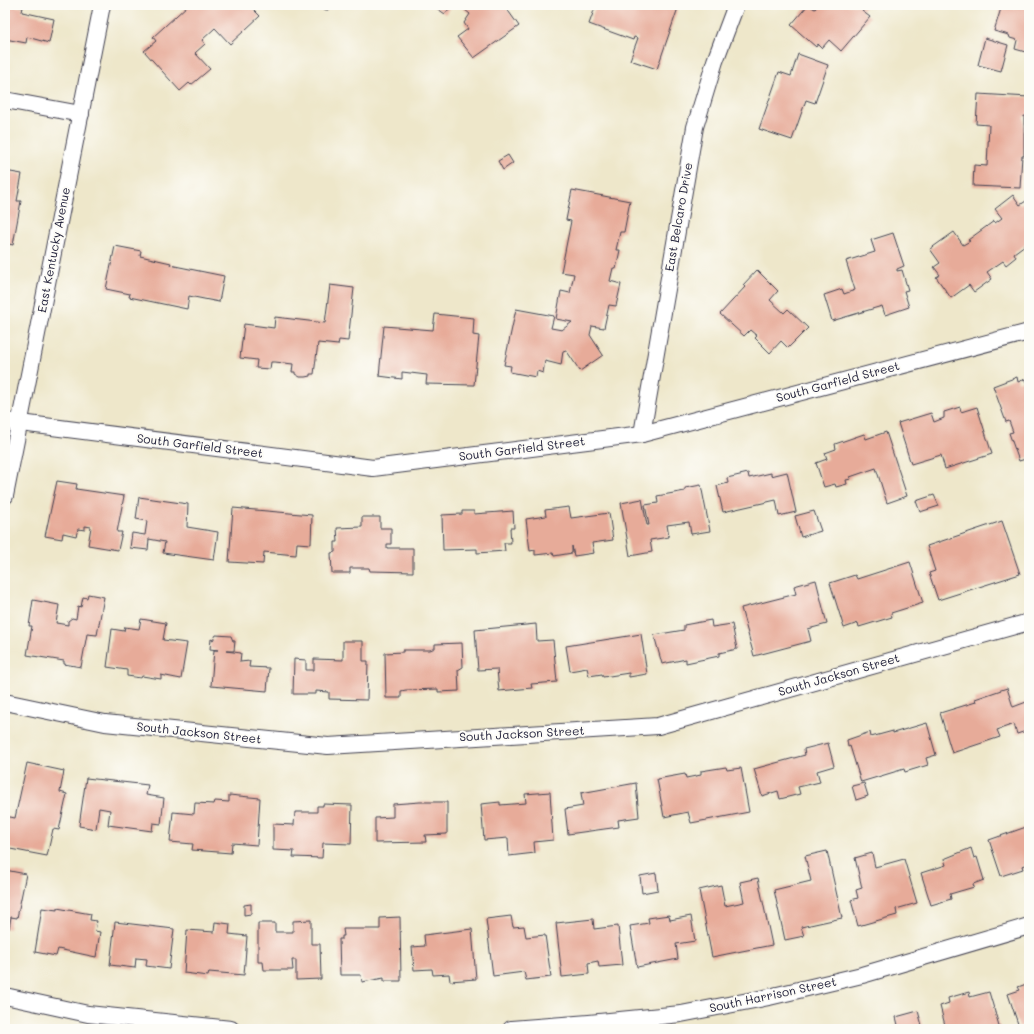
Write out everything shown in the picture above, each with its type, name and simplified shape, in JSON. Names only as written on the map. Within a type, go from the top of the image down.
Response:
[{"type":"street","name":"East Kentucky Avenue","points":[[5,496],[12,422],[81,114],[102,5]]},
{"type":"street","name":"East Belcaro Drive","points":[[642,434],[695,127],[715,61],[736,5]]},
{"type":"street","points":[[5,100],[81,114]]},
{"type":"street","name":"South Garfield Street","points":[[12,422],[373,468],[642,434],[1029,332]]},
{"type":"street","name":"South Jackson Street","points":[[5,702],[105,723],[328,746],[658,726],[1029,622]]},
{"type":"street","name":"South Harrison Street","points":[[511,1029],[589,1024],[681,1014],[768,997],[862,975],[1029,926]]},
{"type":"street","points":[[5,996],[88,1014],[231,1029]]},
{"type":"building","points":[[5,5],[23,7],[22,12],[54,19],[49,43],[27,37],[26,43],[5,39]]},
{"type":"building","points":[[188,5],[249,5],[260,16],[230,44],[215,28],[202,40],[205,44],[195,53],[210,69],[191,85],[189,83],[180,91],[144,51],[156,41],[153,37]]},
{"type":"building","points":[[304,5],[329,5],[328,10],[304,7]]},
{"type":"building","points":[[432,5],[452,5],[445,14]]},
{"type":"building","points":[[459,5],[504,5],[519,26],[474,58],[457,37],[468,29],[464,23],[470,14]]},
{"type":"building","points":[[596,5],[679,5],[657,69],[630,60],[638,38],[634,37],[633,40],[589,24]]},
{"type":"building","points":[[808,5],[815,9],[818,5],[866,5],[862,11],[870,17],[841,51],[829,40],[822,48],[818,44],[816,47],[791,25]]},
{"type":"building","points":[[1002,5],[1016,8],[1017,5],[1029,5],[1029,53],[1015,49],[1017,40],[1010,38],[1009,35],[994,31]]},
{"type":"building","points":[[985,38],[1008,45],[1001,71],[978,65]]},
{"type":"building","points":[[798,54],[828,65],[815,103],[806,100],[792,140],[759,129],[779,72],[791,76]]},
{"type":"building","points":[[978,94],[1029,97],[1029,117],[1024,116],[1024,156],[1022,156],[1020,188],[973,186],[974,165],[987,166],[989,125],[976,124]]},
{"type":"building","points":[[508,155],[513,163],[503,170],[498,161]]},
{"type":"building","points":[[5,171],[22,174],[17,201],[21,201],[13,245],[5,243]]},
{"type":"building","points":[[572,190],[630,201],[624,232],[620,232],[616,250],[620,250],[616,269],[613,268],[610,281],[621,284],[616,306],[609,305],[604,328],[592,326],[590,335],[603,355],[580,371],[566,350],[563,351],[561,365],[545,361],[543,373],[537,371],[536,377],[510,372],[511,366],[504,365],[516,309],[554,316],[551,328],[562,330],[572,322],[556,319],[561,291],[570,293],[574,274],[561,272],[571,221],[566,220]]},
{"type":"building","points":[[1013,195],[1020,205],[1029,199],[1029,242],[1014,253],[1016,257],[1006,265],[1003,261],[987,272],[992,279],[974,292],[969,285],[951,298],[936,277],[940,275],[934,267],[940,263],[930,249],[954,232],[963,245],[970,241],[968,240],[994,221],[995,223],[1002,218],[995,209]]},
{"type":"building","points":[[893,233],[904,266],[897,269],[897,271],[902,270],[908,290],[904,291],[909,307],[885,315],[882,306],[832,321],[824,295],[842,289],[844,294],[855,290],[846,261],[875,252],[871,240]]},
{"type":"building","points":[[115,246],[141,251],[140,256],[171,263],[170,265],[224,276],[219,302],[189,296],[187,309],[129,297],[130,294],[106,289]]},
{"type":"building","points":[[757,270],[778,291],[770,300],[784,313],[788,309],[808,328],[788,348],[781,341],[770,353],[755,338],[757,336],[750,330],[744,336],[720,314],[745,287],[743,285]]},
{"type":"building","points":[[330,285],[354,288],[348,341],[339,340],[338,345],[318,343],[314,374],[300,377],[295,374],[295,372],[292,372],[293,364],[275,362],[271,362],[270,369],[256,368],[257,360],[240,358],[244,324],[274,328],[275,317],[325,323]]},
{"type":"building","points":[[435,314],[474,318],[473,335],[479,336],[474,385],[426,384],[427,375],[402,372],[402,379],[379,376],[384,326],[433,330]]},
{"type":"building","points":[[1017,377],[1018,382],[1025,379],[1026,382],[1029,380],[1029,458],[1019,461],[1009,433],[1013,432],[1009,421],[1006,422],[993,386]]},
{"type":"building","points":[[960,407],[961,412],[977,407],[992,454],[945,469],[941,455],[911,464],[898,423],[931,413],[934,422],[944,418],[944,412]]},
{"type":"building","points":[[886,432],[907,496],[887,503],[876,468],[850,477],[851,479],[846,480],[847,484],[836,487],[835,484],[824,487],[816,463],[827,459],[825,453],[836,449],[835,444],[864,434],[866,439]]},
{"type":"building","points":[[787,472],[796,512],[779,516],[776,500],[723,512],[717,486],[728,483],[727,478],[748,473],[749,478],[771,473],[771,476]]},
{"type":"building","points":[[57,481],[77,484],[76,489],[124,496],[117,532],[122,532],[118,550],[88,545],[91,527],[85,526],[85,530],[78,529],[76,536],[63,533],[62,539],[45,536]]},
{"type":"building","points":[[701,485],[710,531],[691,534],[689,522],[667,525],[669,537],[650,540],[652,552],[630,556],[621,503],[642,499],[647,525],[649,525],[645,505],[658,503],[657,496],[685,491],[685,488]]},
{"type":"building","points":[[934,495],[939,506],[920,512],[916,501]]},
{"type":"building","points":[[139,497],[188,504],[187,527],[218,532],[214,560],[163,553],[165,542],[149,539],[148,550],[130,548],[132,533],[145,535],[147,521],[136,519]]},
{"type":"building","points":[[569,507],[571,518],[609,513],[613,540],[592,543],[594,553],[574,556],[572,546],[572,553],[554,556],[553,553],[535,555],[535,550],[530,551],[526,519],[546,516],[545,510]]},
{"type":"building","points":[[233,508],[312,515],[311,544],[297,543],[296,555],[264,552],[263,564],[229,562]]},
{"type":"building","points":[[462,511],[474,511],[474,514],[513,511],[514,528],[510,528],[511,543],[504,543],[505,551],[477,553],[477,549],[443,550],[442,515],[462,514]]},
{"type":"building","points":[[814,511],[821,531],[801,537],[795,516]]},
{"type":"building","points":[[362,517],[380,517],[380,528],[391,528],[391,544],[387,544],[387,548],[413,548],[413,572],[370,571],[369,568],[350,568],[350,573],[332,573],[331,553],[335,552],[335,542],[338,542],[337,528],[362,527]]},
{"type":"building","points":[[1002,521],[1020,574],[938,600],[929,573],[935,571],[927,546]]},
{"type":"building","points":[[910,562],[923,603],[891,613],[892,617],[859,627],[858,623],[844,628],[830,583],[855,575],[857,579]]},
{"type":"building","points":[[816,580],[827,624],[808,629],[811,641],[754,656],[741,608],[796,594],[794,586]]},
{"type":"building","points":[[88,594],[104,597],[97,635],[87,634],[81,667],[64,664],[64,661],[27,655],[32,626],[29,626],[33,600],[59,605],[56,623],[68,625],[68,621],[72,618],[76,619],[78,606],[81,607],[83,597],[87,598]]},
{"type":"building","points":[[141,619],[166,623],[163,640],[187,643],[181,679],[161,675],[161,679],[142,676],[141,678],[127,676],[127,670],[107,667],[112,629],[124,631],[125,627],[139,629]]},
{"type":"building","points":[[711,620],[712,627],[732,624],[737,649],[719,653],[719,656],[686,663],[686,659],[662,664],[654,635],[684,630],[684,625]]},
{"type":"building","points":[[536,624],[537,641],[553,640],[557,682],[531,684],[532,688],[499,691],[497,669],[478,670],[475,630]]},
{"type":"building","points":[[641,634],[647,674],[629,677],[629,673],[603,677],[602,674],[589,676],[587,668],[570,671],[566,646]]},
{"type":"building","points":[[216,635],[231,636],[233,641],[235,641],[234,651],[226,651],[241,653],[240,662],[250,661],[249,667],[269,668],[267,691],[211,686],[214,650],[218,650],[210,649],[211,639],[213,640]]},
{"type":"building","points":[[343,641],[363,641],[363,661],[368,661],[367,700],[329,699],[329,692],[316,691],[316,694],[293,694],[294,659],[306,660],[306,670],[314,670],[314,659],[343,660]]},
{"type":"building","points":[[462,643],[463,667],[458,670],[459,691],[438,692],[438,689],[406,690],[401,691],[401,698],[386,698],[385,653],[403,652],[403,650],[430,650],[435,648],[435,644]]},
{"type":"building","points":[[1007,688],[1013,707],[1029,701],[1029,730],[1017,734],[1014,724],[997,730],[1000,737],[952,753],[940,713],[976,702],[975,699]]},
{"type":"building","points":[[927,723],[936,755],[926,758],[928,765],[905,772],[904,769],[861,782],[850,746],[848,747],[847,740],[870,732],[871,737],[893,731],[893,733]]},
{"type":"building","points":[[828,743],[834,766],[817,771],[820,782],[798,787],[800,794],[780,799],[778,791],[762,796],[754,769],[805,755],[804,749]]},
{"type":"building","points":[[27,763],[64,771],[60,792],[67,794],[59,830],[53,829],[47,856],[5,848],[5,816],[15,818]]},
{"type":"building","points":[[726,767],[727,770],[741,768],[749,812],[691,823],[688,812],[664,817],[657,779],[685,774],[686,778],[701,775],[701,771]]},
{"type":"building","points":[[86,778],[148,785],[146,795],[164,798],[161,824],[153,823],[152,831],[108,825],[110,810],[99,808],[96,829],[79,826]]},
{"type":"building","points":[[636,783],[639,817],[618,820],[619,827],[568,834],[565,809],[583,806],[581,793]]},
{"type":"building","points":[[864,783],[868,796],[856,800],[852,786]]},
{"type":"building","points":[[550,792],[553,840],[534,842],[535,853],[509,856],[508,838],[484,840],[481,804],[500,802],[500,805],[526,803],[525,794]]},
{"type":"building","points":[[229,795],[260,798],[257,845],[232,843],[231,853],[192,850],[193,844],[170,842],[173,812],[194,814],[195,803],[214,804],[215,801],[229,802]]},
{"type":"building","points":[[447,802],[447,834],[425,835],[426,842],[375,843],[375,818],[393,817],[393,804]]},
{"type":"building","points":[[323,804],[352,805],[351,844],[323,843],[322,858],[293,857],[294,851],[273,850],[273,824],[294,825],[295,812],[317,812],[317,806],[323,806]]},
{"type":"building","points":[[1029,826],[1029,864],[1022,866],[1023,869],[1001,876],[989,840]]},
{"type":"building","points":[[971,848],[974,858],[977,857],[984,880],[973,884],[974,887],[950,894],[951,899],[931,905],[921,873],[946,865],[944,859]]},
{"type":"building","points":[[827,851],[842,918],[801,927],[804,936],[785,940],[774,890],[811,881],[805,856]]},
{"type":"building","points":[[872,853],[875,867],[904,859],[917,903],[896,909],[897,915],[858,926],[851,900],[858,898],[856,890],[862,888],[855,858]]},
{"type":"building","points":[[5,870],[26,874],[17,918],[11,917],[9,929],[5,928]]},
{"type":"building","points":[[656,873],[658,890],[642,893],[640,876]]},
{"type":"building","points":[[758,878],[772,945],[712,957],[699,890],[721,885],[725,906],[744,902],[740,882]]},
{"type":"building","points":[[251,904],[251,914],[244,915],[244,905]]},
{"type":"building","points":[[42,908],[57,910],[57,908],[91,914],[90,920],[97,921],[95,931],[100,932],[96,957],[58,949],[56,956],[35,952]]},
{"type":"building","points":[[669,915],[670,920],[691,916],[695,941],[676,944],[678,959],[637,967],[630,926],[649,923],[648,918]]},
{"type":"building","points":[[511,916],[513,927],[524,926],[526,937],[545,935],[551,977],[526,980],[524,972],[493,976],[486,919]]},
{"type":"building","points":[[400,917],[401,981],[384,981],[384,978],[362,982],[361,975],[340,975],[339,939],[342,939],[342,936],[344,936],[343,929],[380,929],[380,918]]},
{"type":"building","points":[[593,919],[594,929],[618,926],[622,965],[599,967],[598,961],[588,963],[589,974],[562,977],[556,923]]},
{"type":"building","points":[[311,920],[311,944],[320,944],[321,979],[296,980],[296,960],[292,960],[293,970],[264,970],[263,962],[258,962],[258,923],[275,923],[275,932],[293,932],[293,921]]},
{"type":"building","points":[[115,922],[174,929],[169,969],[146,966],[147,959],[136,958],[135,968],[110,965]]},
{"type":"building","points":[[215,922],[230,924],[229,934],[247,936],[244,975],[209,972],[208,976],[184,973],[187,930],[214,932]]},
{"type":"building","points":[[472,929],[476,979],[450,981],[449,974],[433,975],[432,969],[414,970],[412,947],[425,946],[424,935]]},
{"type":"building","points":[[1029,983],[1029,1024],[1019,1027],[1008,994],[1020,990],[1018,987]]},
{"type":"building","points":[[969,992],[970,997],[989,992],[1000,1029],[946,1029],[940,1006],[949,1003],[948,998]]},
{"type":"building","points":[[918,1011],[923,1029],[886,1029],[898,1025],[896,1017]]}]
